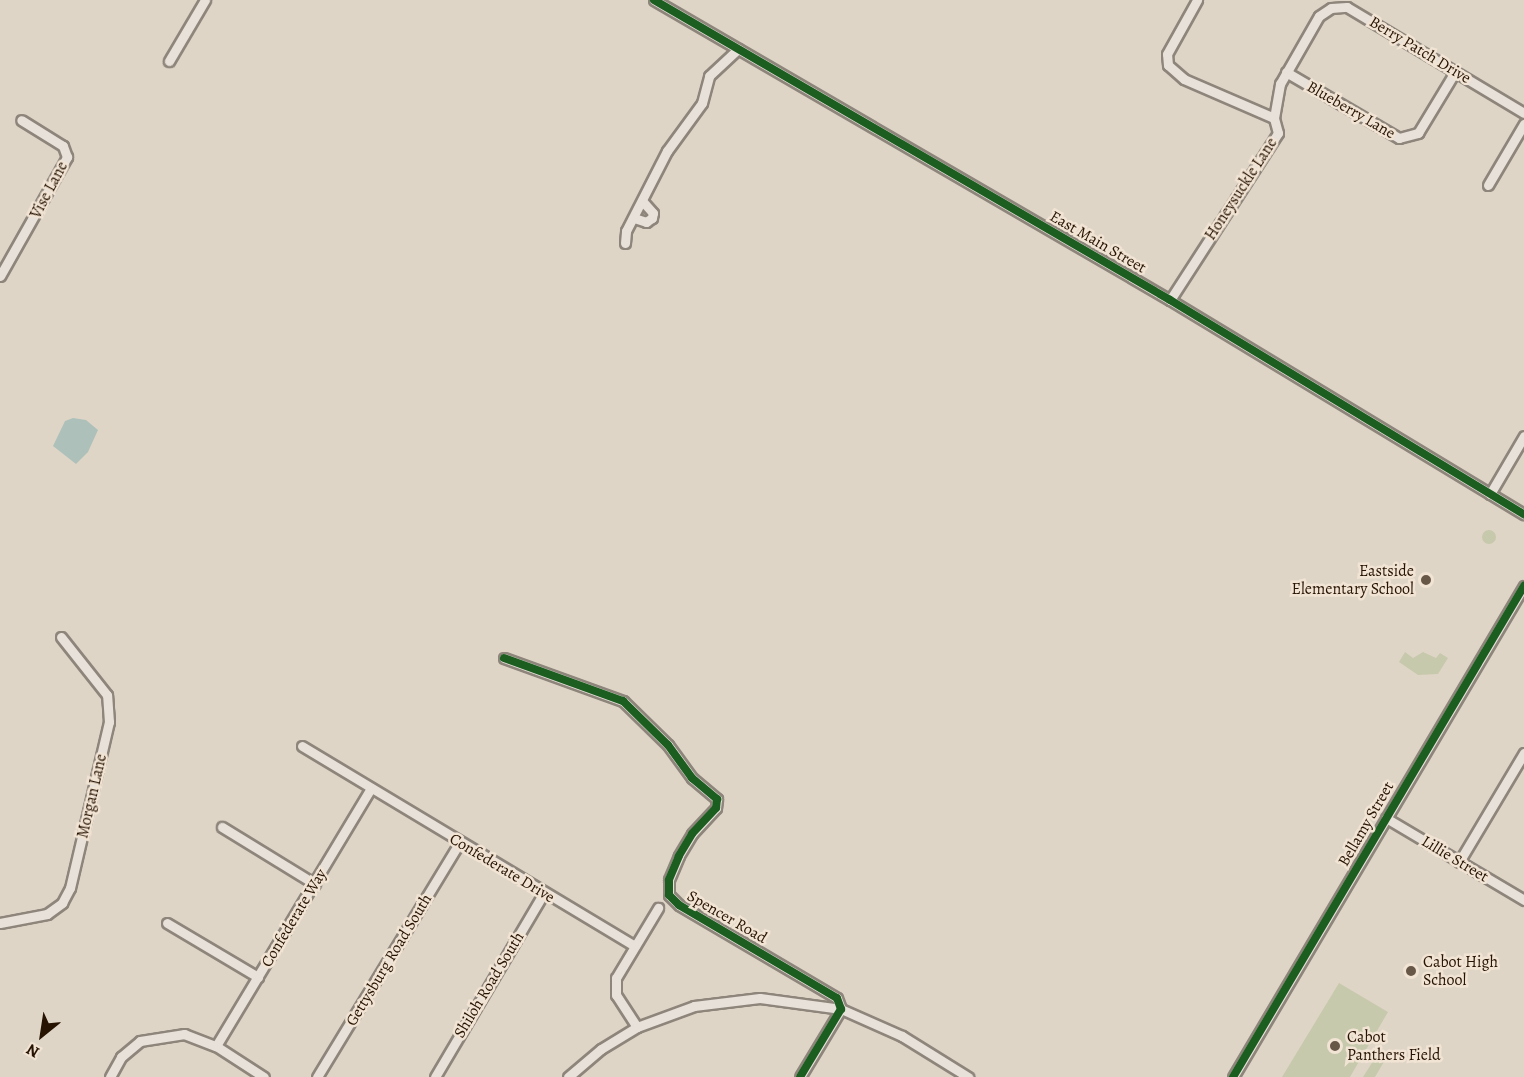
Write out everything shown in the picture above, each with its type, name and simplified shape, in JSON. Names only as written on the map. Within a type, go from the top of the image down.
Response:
[{"type":"street","points":[[169,61],[205,0]]},
{"type":"street","name":"East Main Street","points":[[654,0],[1170,300],[1524,514]]},
{"type":"street","name":"Honeysuckle Lane","points":[[1170,300],[1278,133],[1274,118],[1184,79],[1168,65],[1167,54],[1197,0]]},
{"type":"street","name":"Berry Patch Drive","points":[[1274,118],[1280,84],[1319,16],[1331,8],[1347,7],[1524,113]]},
{"type":"street","points":[[625,243],[626,231],[668,151],[695,117],[709,76],[738,50]]},
{"type":"street","name":"Blueberry Lane","points":[[1286,72],[1399,138],[1418,133],[1455,72]]},
{"type":"street","name":"Vise Lane","points":[[0,276],[67,157],[63,146],[21,120]]},
{"type":"street","points":[[1488,185],[1524,124]]},
{"type":"street","points":[[634,218],[646,222],[652,218],[653,213],[643,202]]},
{"type":"street","points":[[1490,494],[1524,436]]},
{"type":"street","name":"Bellamy Street","points":[[1233,1077],[1524,586]]},
{"type":"street","name":"Morgan Lane","points":[[0,923],[47,914],[62,903],[70,888],[109,722],[107,695],[61,637]]},
{"type":"street","name":"Spencer Road","points":[[504,658],[623,701],[648,724],[692,778],[717,798],[716,808],[692,834],[673,869],[669,880],[672,900],[825,990],[837,998],[841,1009]]},
{"type":"street","name":"Confederate Drive","points":[[302,746],[635,946]]},
{"type":"street","points":[[1458,862],[1524,753]]},
{"type":"street","name":"Confederate Way","points":[[216,1046],[371,788]]},
{"type":"street","name":"Lillie Street","points":[[1386,818],[1524,900]]},
{"type":"street","points":[[222,827],[315,884]]},
{"type":"street","name":"Gettysburg Road South","points":[[318,1077],[459,842]]},
{"type":"street","name":"Shiloh Road South","points":[[435,1077],[544,893]]},
{"type":"street","points":[[637,1027],[616,995],[616,978],[658,908]]},
{"type":"street","points":[[167,923],[258,977]]},
{"type":"street","points":[[568,1077],[601,1049],[637,1027],[694,1006],[741,999],[780,998],[841,1009],[881,1026],[968,1077]]},
{"type":"street","points":[[800,1077],[841,1009]]},
{"type":"street","points":[[110,1077],[121,1057],[140,1041],[184,1034],[216,1046],[264,1077]]},
{"type":"green space","points":[[1486,530],[1492,530],[1496,537],[1492,544],[1486,544],[1482,540],[1482,534]]},
{"type":"green space","points":[[1405,652],[1413,658],[1423,652],[1436,658],[1440,653],[1448,658],[1438,674],[1418,675],[1399,662]]},
{"type":"green space","name":"Cabot Panthers Field","points":[[1339,983],[1388,1012],[1350,1077],[1282,1077]]},
{"type":"green space","points":[[1380,1050],[1388,1055],[1375,1077],[1363,1077]]},
{"type":"water","points":[[73,418],[86,420],[98,430],[88,452],[76,464],[53,446],[65,421]]},
{"type":"cycle path","points":[[654,0],[1170,300],[1524,514]]},
{"type":"cycle path","points":[[1233,1077],[1524,586]]},
{"type":"cycle path","points":[[504,658],[623,701],[668,745],[692,778],[717,799],[716,808],[692,834],[679,856],[669,880],[669,895],[679,905],[837,998],[841,1009],[800,1077]]},
{"type":"place","name":"Eastside Elementary School","points":[[1426,580]]},
{"type":"place","name":"Cabot High School","points":[[1411,971]]},
{"type":"place","name":"Cabot Panthers Field","points":[[1335,1046]]}]
